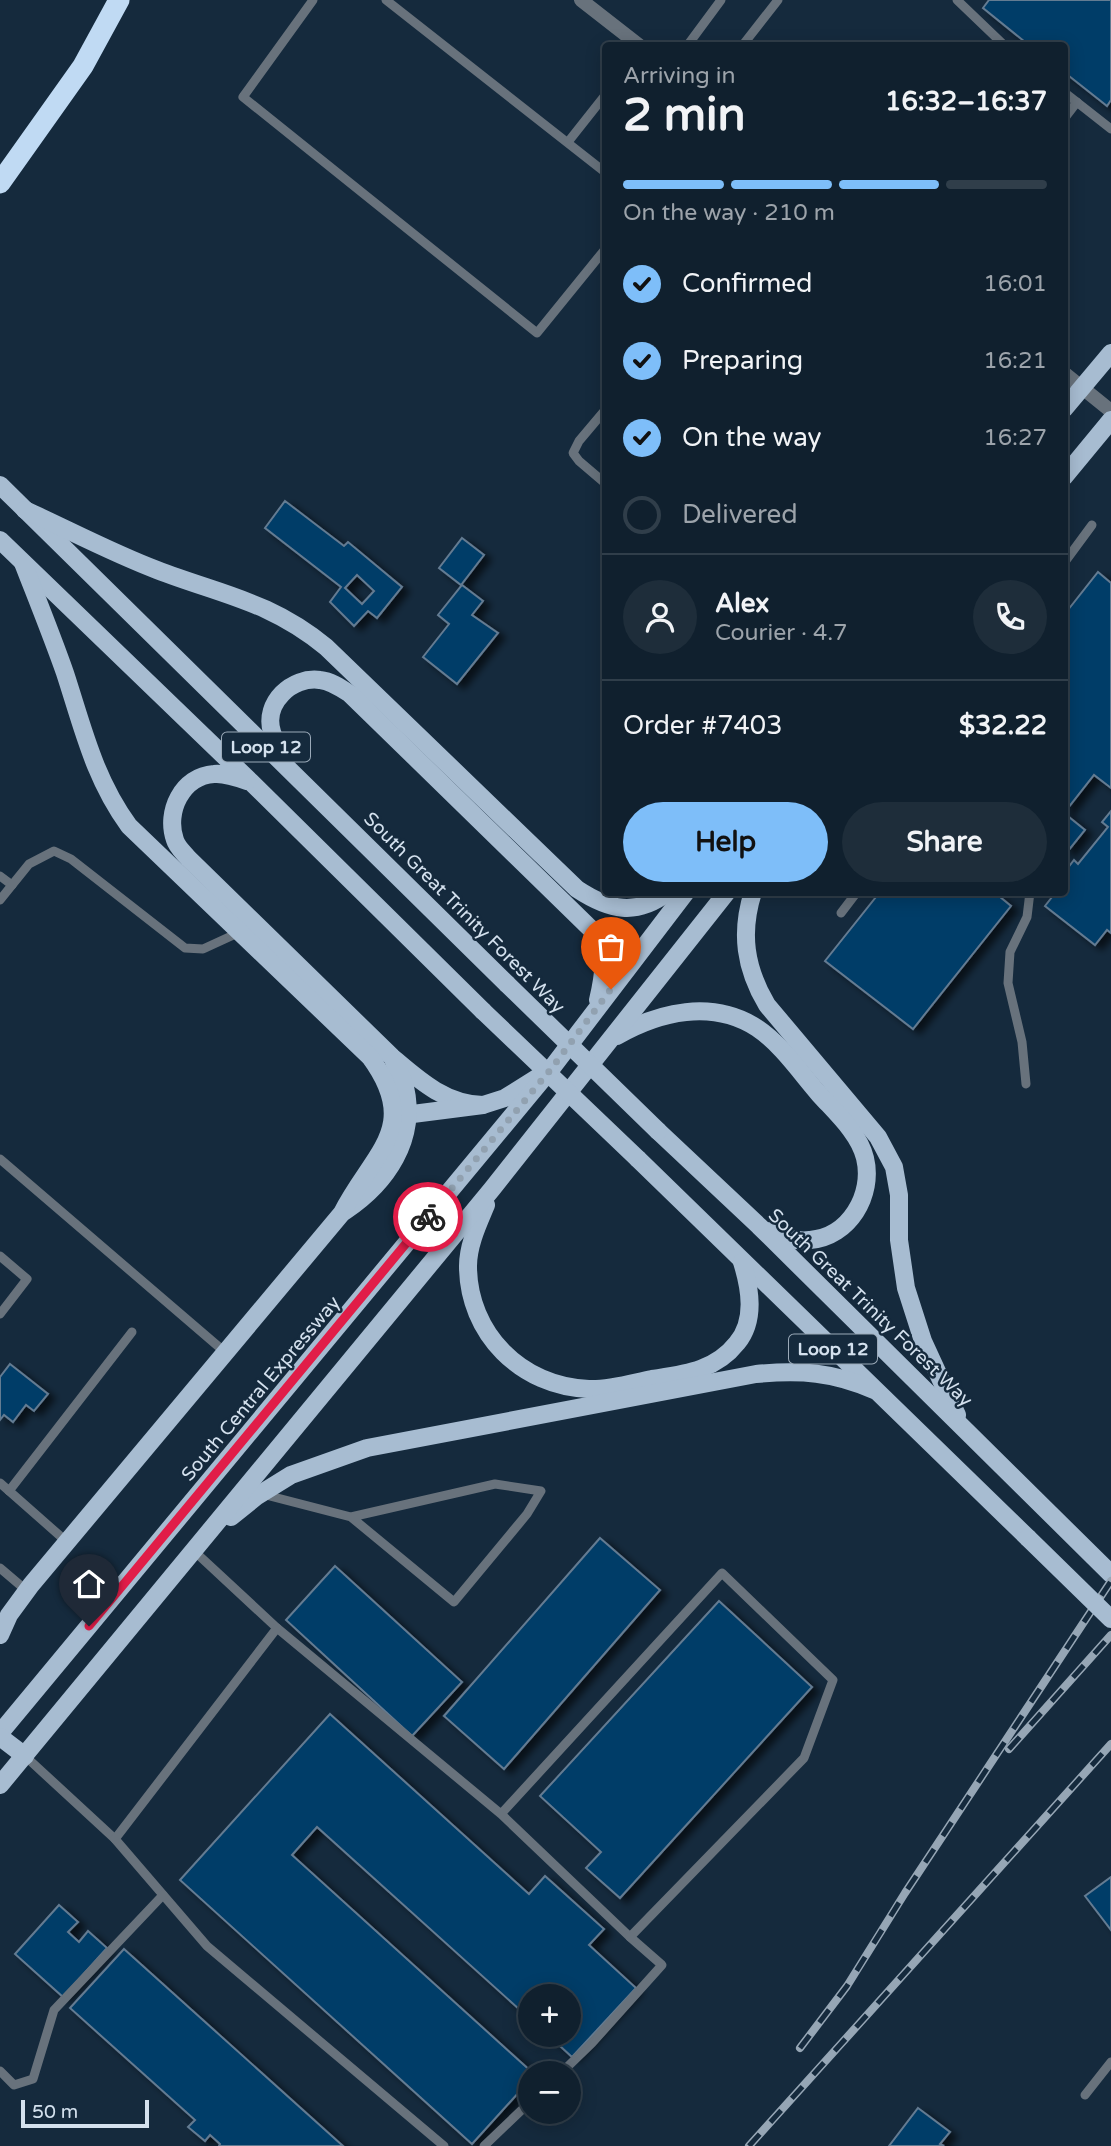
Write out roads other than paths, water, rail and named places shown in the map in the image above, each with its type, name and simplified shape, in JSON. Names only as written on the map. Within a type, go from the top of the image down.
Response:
[{"type":"highway","points":[[0,183],[83,66],[119,0]]},
{"type":"main road","points":[[1068,404],[1111,353]]},
{"type":"main road","points":[[1068,472],[1110,421]]},
{"type":"main road","name":"South Great Trinity Forest Way","points":[[0,485],[507,984],[759,1226],[1111,1574]]},
{"type":"main road","points":[[25,510],[137,563],[245,599],[303,628],[577,889],[595,901],[615,907],[638,907],[654,903],[663,896]]},
{"type":"main road","name":"Loop 12","points":[[0,540],[1111,1619]]},
{"type":"main road","points":[[23,562],[65,675],[92,762],[114,806],[129,826],[370,1058],[388,1088],[400,1116]]},
{"type":"main road","points":[[295,775],[272,732],[273,708],[279,696],[291,686],[320,680],[336,685],[350,694],[595,933],[602,946],[604,974],[596,1008]]},
{"type":"main road","points":[[251,782],[228,775],[213,774],[199,778],[186,787],[173,810],[175,841],[188,858],[392,1057],[420,1081],[449,1099],[470,1105],[483,1105]]},
{"type":"main road","name":"South Central Expressway","points":[[0,1735],[551,1069],[683,896]]},
{"type":"main road","points":[[0,1785],[492,1189],[724,896]]},
{"type":"main road","points":[[752,896],[747,912],[745,942],[755,985],[767,1004],[878,1137],[894,1167],[899,1195],[899,1240],[906,1288],[923,1341],[961,1425]]},
{"type":"main road","points":[[608,1041],[638,1024],[679,1012],[719,1013],[737,1019],[756,1027],[772,1040],[851,1131],[865,1157],[866,1175],[864,1194],[858,1209],[849,1220],[836,1231],[810,1240],[791,1240],[759,1226]]},
{"type":"main road","points":[[0,1635],[9,1615],[27,1591],[342,1213],[356,1186],[379,1157],[400,1116],[405,1085],[392,1057]]},
{"type":"main road","points":[[400,1116],[483,1105],[505,1098],[551,1069]]},
{"type":"main road","points":[[492,1189],[475,1233],[468,1263],[470,1290],[477,1313],[490,1338],[506,1356],[528,1373],[568,1387],[591,1390],[691,1373],[710,1366],[725,1356],[743,1334],[750,1307],[748,1281],[741,1259]]},
{"type":"main road","points":[[194,1548],[261,1493],[291,1475],[367,1448],[756,1374],[788,1371],[822,1373],[850,1379],[874,1390]]},
{"type":"main road","points":[[0,1735],[25,1756]]},
{"type":"street","points":[[580,0],[635,42]]},
{"type":"street","points":[[1068,376],[1082,387],[1110,421]]},
{"type":"lane","points":[[313,0],[243,97],[537,333],[602,253]]},
{"type":"lane","points":[[386,0],[602,170]]},
{"type":"lane","points":[[690,42],[721,0]]},
{"type":"lane","points":[[745,42],[778,0]]},
{"type":"lane","points":[[957,0],[1001,42]]},
{"type":"lane","points":[[1068,95],[1111,129]]},
{"type":"lane","points":[[568,142],[602,99]]},
{"type":"lane","points":[[1068,114],[1077,102]]},
{"type":"lane","points":[[602,414],[579,441],[573,453],[602,481]]},
{"type":"lane","points":[[1068,558],[1092,525]]},
{"type":"lane","points":[[0,900],[29,864],[54,851],[71,859],[185,948],[203,949],[240,932]]},
{"type":"lane","points":[[0,876],[12,885]]},
{"type":"lane","points":[[841,913],[854,896]]},
{"type":"lane","points":[[1026,1084],[1022,1042],[1008,983],[1010,952],[1027,917],[1030,896]]},
{"type":"lane","points":[[0,1159],[226,1353]]},
{"type":"lane","points":[[0,1256],[27,1279],[0,1314]]},
{"type":"lane","points":[[9,1491],[132,1332]]},
{"type":"lane","points":[[0,1483],[67,1542]]},
{"type":"lane","points":[[261,1493],[352,1517],[454,1602],[527,1514],[541,1491],[495,1483],[352,1517]]},
{"type":"lane","points":[[194,1548],[277,1628],[501,1814],[662,1965],[573,2061]]},
{"type":"lane","points":[[0,1569],[27,1591]]},
{"type":"lane","points":[[501,1814],[722,1573],[833,1680],[804,1758],[630,1937]]},
{"type":"lane","points":[[115,1839],[277,1628]]},
{"type":"lane","points":[[25,1756],[115,1839],[207,1946],[444,2146]]},
{"type":"lane","points":[[0,2071],[15,2085],[33,2079],[54,2010],[163,1895]]},
{"type":"lane","points":[[1085,2095],[1111,2062]]},
{"type":"lane","points":[[484,2146],[518,2113]]},
{"type":"railway","points":[[800,2048],[847,1986],[905,1893],[1111,1581]]},
{"type":"railway","points":[[1009,1749],[1111,1635]]},
{"type":"railway","points":[[749,2146],[1111,1744]]}]
